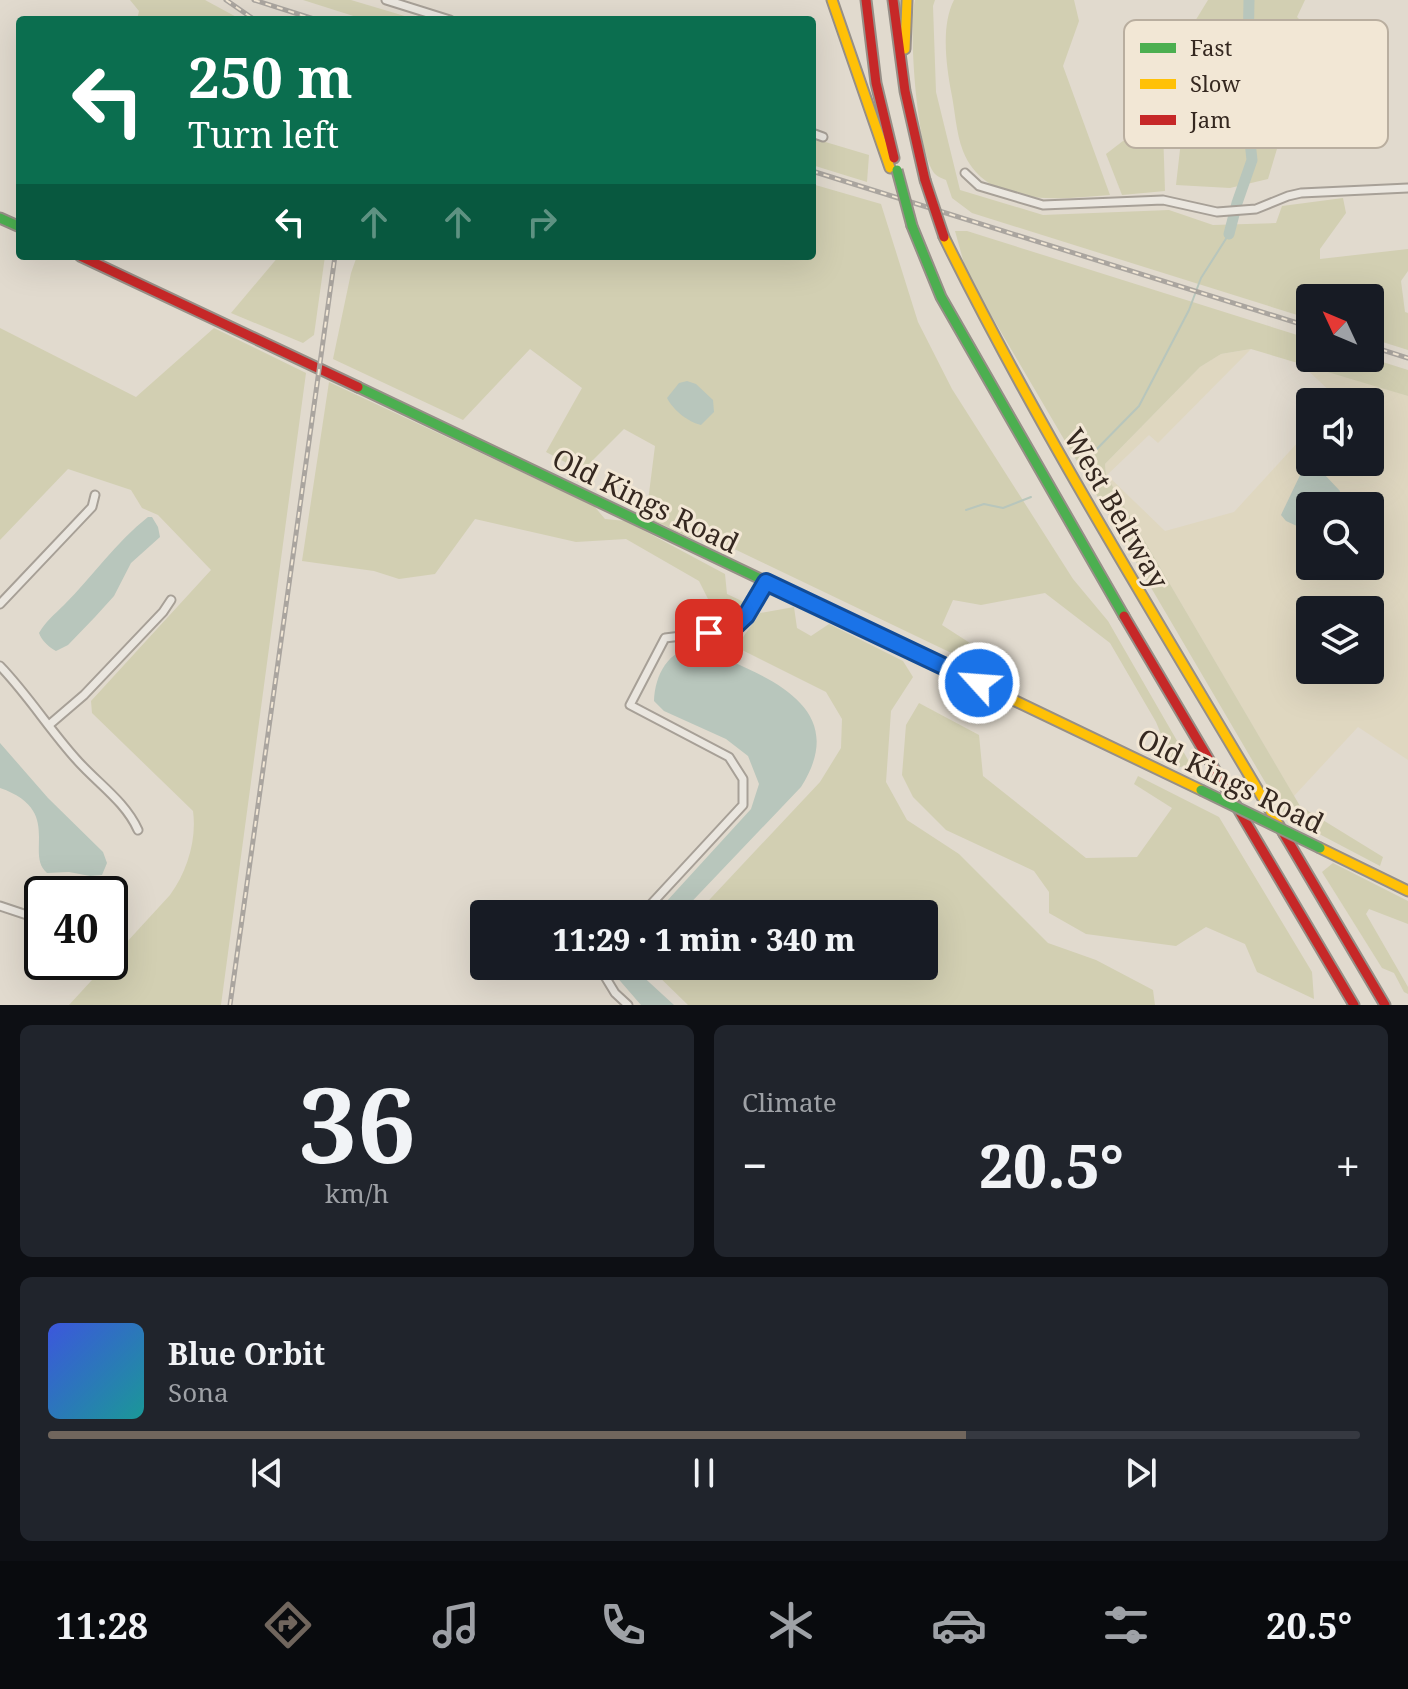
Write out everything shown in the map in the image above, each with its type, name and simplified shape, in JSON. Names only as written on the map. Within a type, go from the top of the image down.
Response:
[{"type":"main road","points":[[832,0],[893,169]]},
{"type":"main road","name":"West Beltway","points":[[866,0],[876,83],[893,169],[941,297],[1044,480],[1354,1005]]},
{"type":"main road","name":"West Beltway","points":[[893,0],[913,133],[944,237],[983,316],[1064,461],[1385,1005]]},
{"type":"main road","points":[[905,84],[907,0]]},
{"type":"main road","name":"Old Kings Road","points":[[88,260],[639,520],[1408,891]]},
{"type":"street","points":[[386,0],[437,16]]},
{"type":"street","points":[[816,134],[823,137]]},
{"type":"street","points":[[965,173],[979,186],[1043,205],[1163,200],[1217,212],[1248,211],[1301,193],[1408,188]]},
{"type":"street","points":[[0,604],[92,507],[95,495]]},
{"type":"street","points":[[655,900],[743,805],[743,779],[729,757],[630,705],[665,638],[731,630],[746,616],[766,582]]},
{"type":"street","points":[[49,725],[84,695],[171,600]]},
{"type":"street","points":[[0,666],[77,761],[131,814],[138,830]]},
{"type":"street","points":[[0,906],[24,914]]},
{"type":"street","points":[[607,980],[628,1005]]},
{"type":"shaded area","points":[[130,0],[205,0],[235,16],[138,16],[139,11]]},
{"type":"shaded area","points":[[303,0],[351,0],[405,16],[353,16]]},
{"type":"shaded area","points":[[915,0],[935,0],[936,92],[960,190],[1043,215],[1169,210],[1213,225],[1276,223],[1282,206],[1343,198],[1346,213],[1320,249],[1320,259],[1408,249],[1408,271],[1401,281],[1405,312],[1408,313],[1408,350],[1384,342],[1384,284],[1296,284],[1296,315],[972,213],[952,198],[946,180],[935,174],[923,142],[914,62]]},
{"type":"shaded area","points":[[954,0],[1074,0],[1079,21],[1063,66],[1110,195],[1069,198],[1026,196],[989,183],[974,170],[963,151],[957,129],[948,69],[947,21]]},
{"type":"shaded area","points":[[1208,0],[1305,0],[1297,17],[1300,20],[1196,20]]},
{"type":"shaded area","points":[[816,139],[869,155],[867,182],[816,166]]},
{"type":"shaded area","points":[[1123,141],[1124,148],[1164,148],[1165,191],[1122,195],[1106,154]]},
{"type":"shaded area","points":[[1180,148],[1277,148],[1268,179],[1230,188],[1176,185]]},
{"type":"shaded area","points":[[816,185],[881,204],[918,322],[952,389],[1073,579],[1108,621],[1191,765],[1175,768],[1156,722],[1110,643],[1045,593],[981,605],[953,600],[942,625],[973,645],[964,659],[699,532],[695,540],[646,517],[655,446],[624,429],[582,471],[546,452],[582,388],[530,349],[463,420],[333,359],[356,260],[816,260]]},
{"type":"shaded area","points":[[955,231],[967,231],[1296,335],[1296,362],[1251,349],[1221,354],[1200,367],[1105,464],[1106,475],[1300,806],[1383,857],[1380,866],[1285,816],[967,274]]},
{"type":"shaded area","points":[[276,260],[324,260],[314,335],[303,343],[231,313]]},
{"type":"shaded area","points":[[0,328],[136,397],[214,328],[306,373],[221,1005],[69,1005],[92,980],[128,980],[128,941],[170,895],[181,876],[192,844],[194,822],[193,811],[92,713],[91,701],[211,570],[158,515],[142,508],[131,490],[68,469],[0,540]]},
{"type":"shaded area","points":[[1251,349],[1158,443],[1149,435],[1107,475],[1165,531],[1234,512],[1296,444],[1296,476],[1384,476],[1384,388],[1408,396],[1408,760],[1358,727],[1294,796],[1106,475],[1105,464],[1200,367],[1221,354]]},
{"type":"shaded area","points":[[1384,362],[1408,370],[1408,396],[1328,372],[1384,372]]},
{"type":"shaded area","points":[[1310,372],[1334,372],[1383,388],[1326,388]]},
{"type":"shaded area","points":[[687,381],[696,384],[713,400],[714,412],[701,425],[681,415],[667,398],[679,383]]},
{"type":"shaded area","points":[[329,382],[594,506],[605,519],[626,521],[725,574],[727,594],[744,602],[741,612],[714,611],[699,581],[626,539],[576,542],[475,519],[435,574],[399,579],[374,571],[302,561]]},
{"type":"shaded area","points":[[1300,476],[1326,476],[1340,491],[1296,492],[1296,526],[1281,515]]},
{"type":"shaded area","points":[[152,517],[158,527],[160,537],[131,563],[114,596],[68,645],[56,651],[51,648],[39,633],[44,625],[125,537]]},
{"type":"shaded area","points":[[794,607],[797,628],[811,636],[829,624],[903,661],[913,677],[891,711],[886,782],[907,820],[959,854],[1048,943],[1096,960],[1153,990],[1155,1005],[688,1005],[662,980],[938,980],[938,900],[709,900],[820,782],[841,748],[842,719],[826,692],[736,647],[760,613]]},
{"type":"shaded area","points":[[697,647],[771,680],[808,712],[816,733],[814,758],[801,787],[693,900],[668,900],[751,809],[759,784],[748,756],[726,739],[664,711],[654,701],[657,682],[665,665],[687,649]]},
{"type":"shaded area","points":[[919,703],[979,735],[983,776],[1086,858],[1137,857],[1172,808],[1134,784],[1138,776],[1219,817],[1312,972],[1314,999],[1257,972],[1245,944],[1206,927],[1176,946],[1086,934],[1049,913],[1049,892],[1034,871],[946,830],[913,797],[902,775],[906,725]]},
{"type":"shaded area","points":[[0,743],[48,798],[103,852],[107,863],[102,875],[47,873],[41,865],[37,820],[31,808],[19,797],[0,788]]},
{"type":"shaded area","points":[[1333,863],[1408,901],[1408,924],[1369,909],[1366,914],[1408,987],[1408,994],[1394,973],[1382,968],[1322,872]]},
{"type":"shaded area","points":[[619,980],[647,980],[674,1005],[641,1005]]},
{"type":"waterway","points":[[1249,0],[1249,20]]},
{"type":"waterway","points":[[1229,234],[1252,160],[1251,148]]},
{"type":"waterway","points":[[1085,461],[1139,406],[1189,310],[1201,278],[1229,234]]},
{"type":"waterway","points":[[966,510],[984,504],[1003,508],[1031,497]]},
{"type":"railway","points":[[226,0],[249,16]]},
{"type":"railway","points":[[254,0],[304,16]]},
{"type":"railway","points":[[816,172],[1296,323]]},
{"type":"railway","points":[[230,1005],[334,260]]},
{"type":"railway","points":[[1384,350],[1408,358]]},
{"type":"traffic: fast","points":[[897,170],[912,226]]},
{"type":"traffic: fast","points":[[0,218],[16,225]]},
{"type":"traffic: fast","points":[[912,226],[941,297],[1124,616]]},
{"type":"traffic: fast","points":[[358,387],[878,635]]},
{"type":"traffic: fast","points":[[1201,790],[1320,848]]},
{"type":"traffic: slow","points":[[832,0],[890,168]]},
{"type":"traffic: slow","points":[[905,49],[907,0]]},
{"type":"traffic: slow","points":[[944,237],[1065,464],[1284,834]]},
{"type":"traffic: slow","points":[[878,635],[1201,790]]},
{"type":"traffic: slow","points":[[1320,848],[1408,891]]},
{"type":"traffic: jam","points":[[866,0],[876,83],[894,158]]},
{"type":"traffic: jam","points":[[893,0],[905,91],[925,180]]},
{"type":"traffic: jam","points":[[925,180],[944,237]]},
{"type":"traffic: jam","points":[[88,260],[358,387]]},
{"type":"traffic: jam","points":[[1124,616],[1354,1005]]},
{"type":"traffic: jam","points":[[1284,834],[1385,1005]]},
{"type":"route","points":[[709,633],[731,630],[746,616],[766,582],[979,683]]}]
